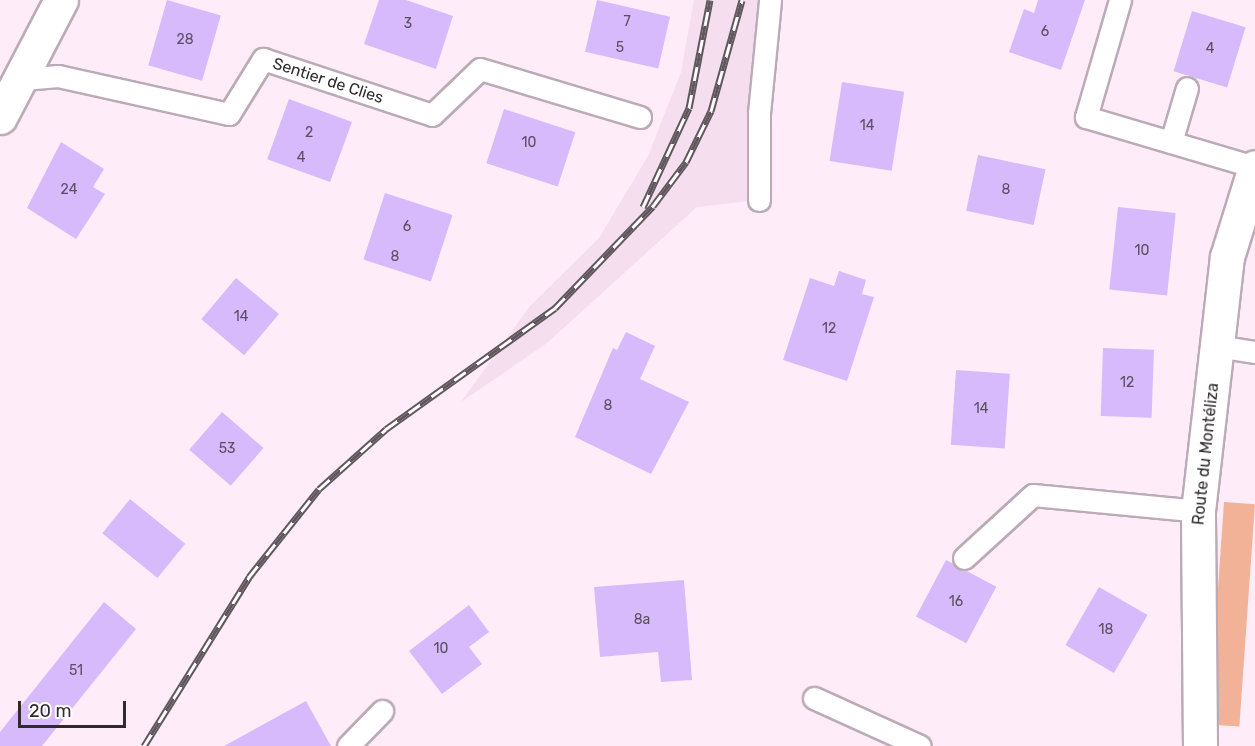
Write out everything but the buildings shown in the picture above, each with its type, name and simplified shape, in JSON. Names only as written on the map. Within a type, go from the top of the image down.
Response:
[{"type":"street","points":[[0,117],[11,77],[61,0]]},
{"type":"street","name":"Route du Montéliza","points":[[1200,746],[1198,511],[1227,257],[1255,167]]},
{"type":"lane","points":[[759,200],[759,114],[770,0]]},
{"type":"lane","points":[[1119,0],[1086,117],[1255,167]]},
{"type":"lane","name":"Sentier de Clies","points":[[11,77],[58,76],[229,114],[262,59],[432,115],[480,69],[640,117]]},
{"type":"lane","points":[[1171,142],[1187,88]]},
{"type":"lane","points":[[1217,346],[1255,352]]},
{"type":"lane","points":[[964,558],[1033,495],[1198,511]]},
{"type":"lane","points":[[814,698],[920,746]]},
{"type":"lane","points":[[348,746],[382,711]]},
{"type":"shaded area","points":[[694,0],[770,0],[759,200],[697,207],[547,343],[461,402],[530,306],[599,238],[648,156],[681,72]]},
{"type":"shaded area","points":[[1224,502],[1255,504],[1239,727],[1208,724]]},
{"type":"railway","points":[[643,207],[689,108],[710,0]]},
{"type":"railway","points":[[144,746],[249,577],[319,489],[386,429],[555,308],[653,206],[686,162],[711,111],[742,0]]}]
